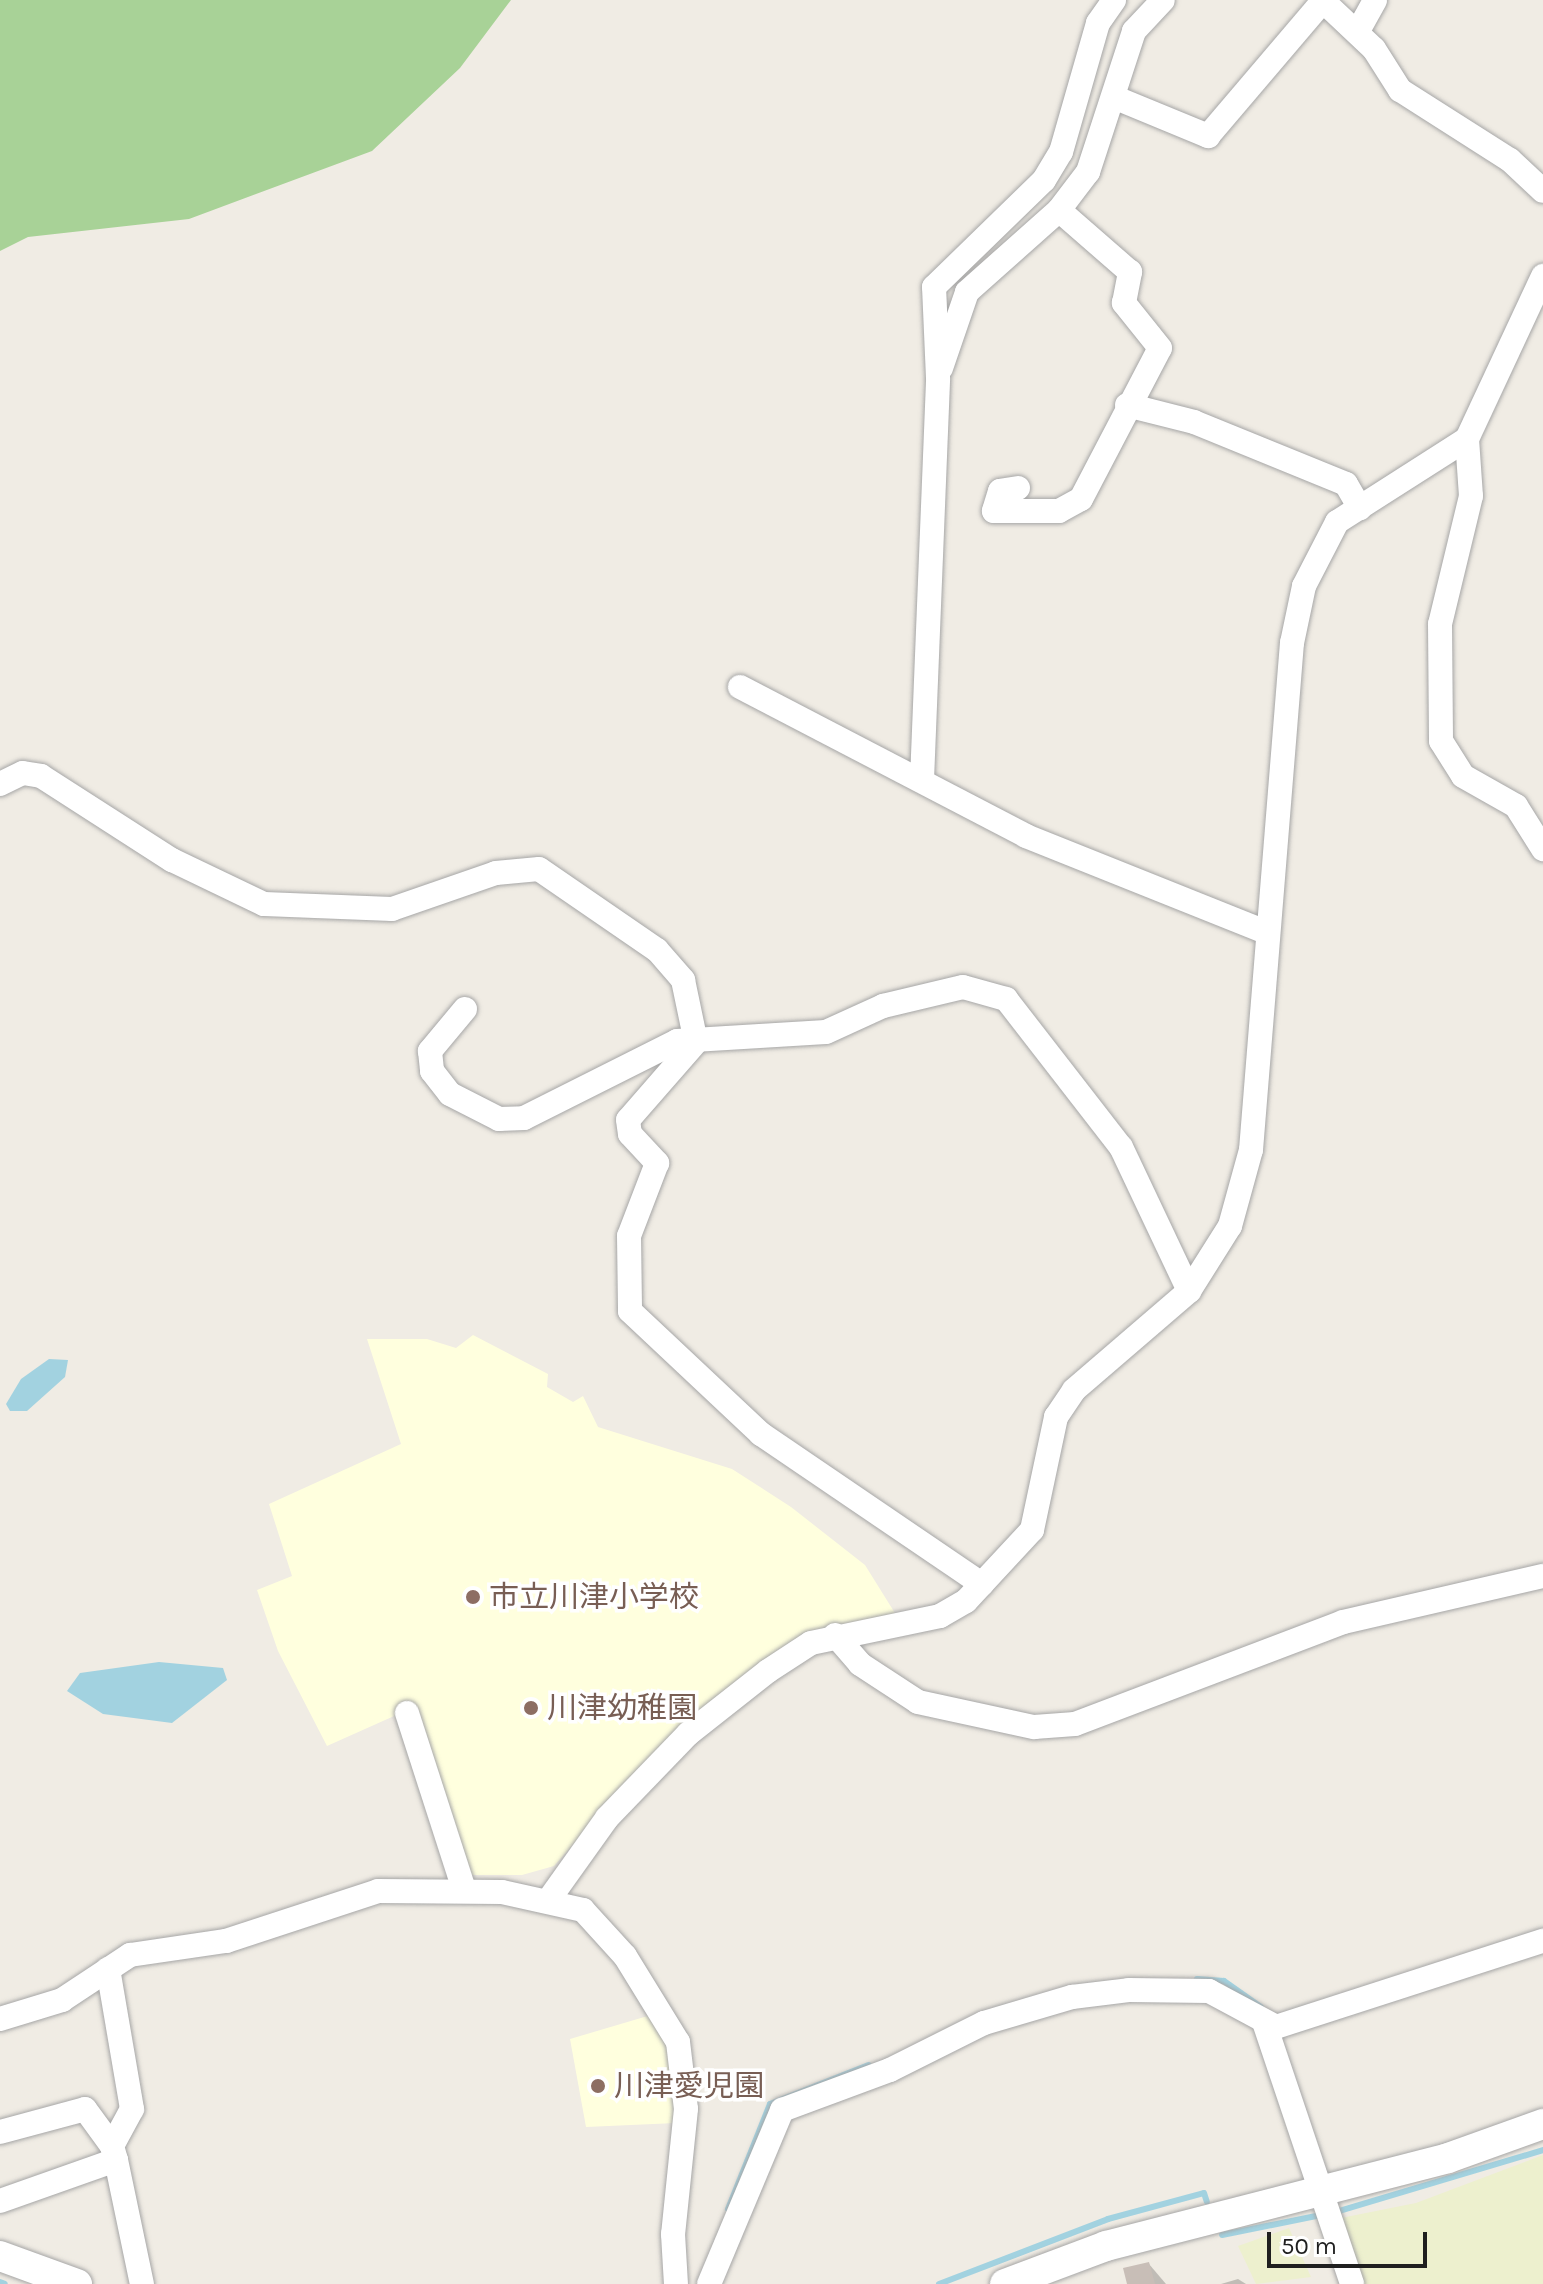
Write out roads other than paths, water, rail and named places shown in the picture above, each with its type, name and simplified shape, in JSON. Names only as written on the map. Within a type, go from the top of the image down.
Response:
[{"type":"street","points":[[922,780],[938,378],[934,287],[1044,180],[1061,152],[1098,23],[1114,0]]},
{"type":"street","points":[[938,378],[967,292],[1059,210],[1088,172],[1116,98],[1134,31],[1163,0]]},
{"type":"street","points":[[1116,98],[1208,136],[1323,0],[1358,31],[1400,90],[1510,160],[1543,191]]},
{"type":"street","points":[[1358,31],[1375,0]]},
{"type":"street","points":[[1018,488],[1000,491],[994,511],[1072,507],[1108,454],[1127,405],[1160,348],[1124,303],[1130,272],[1059,210]]},
{"type":"street","points":[[1543,276],[1467,439],[1471,496],[1440,624],[1441,741],[1463,776],[1516,806],[1543,849]]},
{"type":"street","points":[[1127,405],[1194,422],[1346,484],[1360,508]]},
{"type":"street","points":[[550,1898],[607,1818],[688,1734],[768,1671],[835,1635],[940,1616],[982,1584],[1032,1530],[1056,1417],[1074,1390],[1189,1291],[1243,1193],[1258,1082],[1266,932],[1301,600],[1321,543],[1360,508],[1467,439]]},
{"type":"street","points":[[740,687],[1026,836],[1266,932]]},
{"type":"street","points":[[0,784],[23,773],[41,776],[172,860],[248,898],[302,911],[392,909],[496,873],[539,869],[657,950],[683,980],[696,1042]]},
{"type":"street","points":[[465,1009],[430,1051],[432,1071],[450,1094],[499,1119],[524,1118],[677,1041],[826,1032],[883,1006],[963,987],[1006,999],[1121,1147],[1189,1291]]},
{"type":"street","points":[[696,1042],[628,1120],[630,1134],[657,1163],[629,1236],[630,1311],[761,1434],[982,1584]]},
{"type":"street","points":[[835,1635],[860,1664],[918,1702],[1034,1727],[1075,1724],[1343,1622],[1543,1576]]},
{"type":"street","points":[[407,1713],[464,1889]]},
{"type":"street","points":[[0,2019],[62,2000],[130,1955],[226,1941],[378,1891],[464,1889],[550,1898],[583,1910],[625,1956],[678,2042],[686,2109],[673,2234],[676,2284]]},
{"type":"street","points":[[1265,2025],[1406,1990],[1543,1941]]},
{"type":"street","points":[[0,2201],[114,2153],[132,2109],[108,1969]]},
{"type":"street","points":[[709,2284],[769,2130],[794,2104],[890,2070],[984,2023],[1094,1993],[1209,1991],[1265,2025],[1352,2284]]},
{"type":"street","points":[[0,2132],[85,2109],[114,2153],[142,2284]]},
{"type":"street","points":[[1005,2284],[1106,2246],[1326,2205],[1543,2124]]},
{"type":"street","points":[[0,2256],[77,2284]]},
{"type":"water","points":[[49,1359],[68,1360],[65,1377],[27,1411],[10,1411],[6,1404],[21,1379]]},
{"type":"water","points":[[159,1662],[223,1668],[227,1680],[172,1723],[103,1714],[67,1691],[80,1673]]},
{"type":"waterway","points":[[1197,1979],[1224,1981],[1261,2007]]},
{"type":"waterway","points":[[728,2209],[770,2104],[869,2065]]},
{"type":"waterway","points":[[1332,2213],[1543,2150]]},
{"type":"waterway","points":[[939,2284],[1108,2219],[1204,2193],[1207,2202]]},
{"type":"waterway","points":[[1222,2235],[1321,2215]]},
{"type":"waterway","points":[[0,2282],[5,2284]]},
{"type":"place","name":"市立川津小学校","points":[[473,1597]]},
{"type":"place","name":"川津幼稚園","points":[[531,1708]]},
{"type":"place","name":"川津愛児園","points":[[598,2086]]}]
